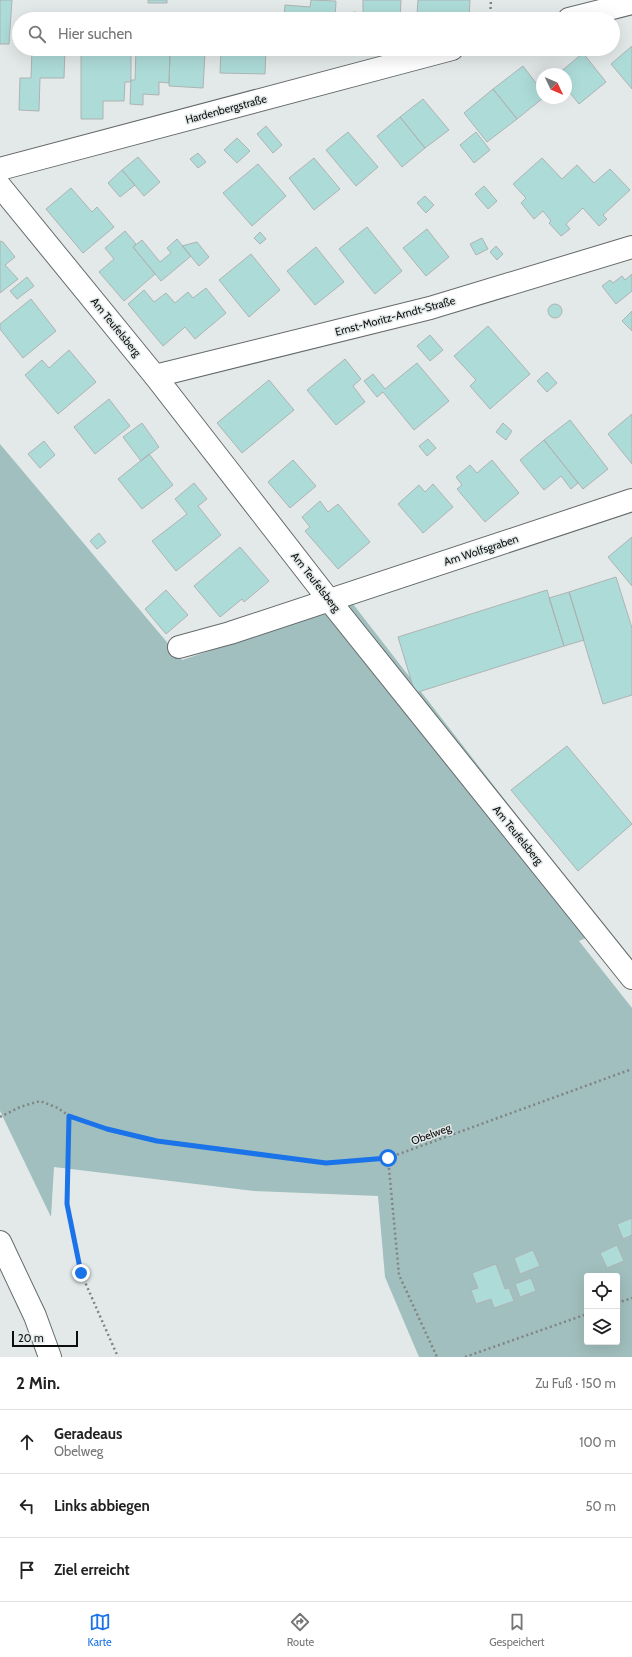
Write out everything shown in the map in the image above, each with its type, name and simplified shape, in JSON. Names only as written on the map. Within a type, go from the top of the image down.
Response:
[{"type":"main road","points":[[597,12],[632,3]]},
{"type":"main road","name":"Hardenbergstraße","points":[[0,169],[426,56]]},
{"type":"main road","name":"Am Teufelsberg","points":[[0,186],[155,376],[330,600],[632,978]]},
{"type":"main road","name":"Ernst-Moritz-Arndt-Straße","points":[[155,376],[430,308],[632,247]]},
{"type":"main road","name":"Am Wolfsgraben","points":[[179,647],[230,633],[632,500]]},
{"type":"main road","points":[[0,1242],[35,1316],[50,1357]]},
{"type":"main road","points":[[35,1316],[60,1357]]},
{"type":"path","points":[[490,12],[491,0]]},
{"type":"path","name":"Obelweg","points":[[0,1118],[20,1107],[40,1101],[58,1108],[69,1116],[107,1129],[157,1141],[326,1163],[388,1158],[632,1069]]},
{"type":"path","points":[[69,1116],[67,1204],[81,1273],[118,1357]]},
{"type":"path","points":[[388,1158],[399,1275],[437,1357]]},
{"type":"path","points":[[620,1302],[632,1298]]},
{"type":"path","points":[[464,1357],[584,1315]]},
{"type":"shaded area","points":[[0,444],[182,660],[353,604],[605,929],[579,941],[632,1008],[632,1357],[419,1357],[385,1277],[378,1196],[254,1191],[54,1167],[51,1217],[0,1111]]},
{"type":"building","points":[[0,0],[12,0],[9,44],[0,44]]},
{"type":"building","points":[[148,0],[167,0],[167,3],[148,3]]},
{"type":"building","points":[[311,0],[336,1],[335,12],[284,12],[285,5],[310,7]]},
{"type":"building","points":[[363,0],[401,0],[400,12],[363,12]]},
{"type":"building","points":[[418,0],[470,0],[469,12],[417,12]]},
{"type":"building","points":[[632,46],[632,89],[611,64]]},
{"type":"building","points":[[32,56],[65,56],[64,78],[40,78],[39,111],[19,110],[20,78],[31,78]]},
{"type":"building","points":[[81,56],[131,56],[131,82],[125,82],[124,101],[103,101],[103,119],[81,119]]},
{"type":"building","points":[[136,56],[170,56],[169,83],[159,82],[159,95],[143,94],[143,105],[130,104],[131,80],[135,80]]},
{"type":"building","points":[[170,56],[205,56],[203,88],[169,86]]},
{"type":"building","points":[[221,56],[266,56],[265,74],[220,73]]},
{"type":"building","points":[[579,56],[585,56],[606,82],[579,104],[572,95],[572,68],[565,68]]},
{"type":"building","points":[[523,66],[536,83],[536,104],[517,119],[493,89]]},
{"type":"building","points":[[493,89],[517,119],[487,142],[464,113]]},
{"type":"building","points":[[423,99],[449,130],[425,148],[400,117]]},
{"type":"building","points":[[400,117],[425,148],[402,167],[377,136]]},
{"type":"building","points":[[266,126],[282,145],[273,153],[257,134]]},
{"type":"building","points":[[348,132],[378,167],[356,186],[326,150]]},
{"type":"building","points":[[476,132],[490,150],[474,163],[460,145]]},
{"type":"building","points":[[237,138],[250,151],[237,163],[224,150]]},
{"type":"building","points":[[198,153],[206,162],[198,168],[190,159]]},
{"type":"building","points":[[138,157],[160,182],[144,196],[122,170]]},
{"type":"building","points":[[314,158],[340,189],[314,210],[289,178]]},
{"type":"building","points":[[542,158],[562,179],[577,165],[594,183],[610,169],[630,190],[603,215],[607,219],[599,226],[583,208],[566,224],[570,229],[561,236],[549,223],[551,221],[543,211],[534,219],[521,203],[526,198],[513,184]]},
{"type":"building","points":[[258,164],[286,196],[252,226],[223,193]]},
{"type":"building","points":[[122,170],[135,185],[120,197],[108,183]]},
{"type":"building","points":[[484,186],[497,201],[488,209],[475,194]]},
{"type":"building","points":[[71,188],[92,212],[97,207],[114,227],[83,253],[46,209]]},
{"type":"building","points":[[425,196],[434,205],[426,213],[417,203]]},
{"type":"building","points":[[367,227],[402,271],[375,294],[339,249]]},
{"type":"building","points":[[427,229],[449,257],[426,276],[403,248]]},
{"type":"building","points":[[125,231],[136,244],[133,247],[155,274],[124,301],[99,272],[114,259],[105,248]]},
{"type":"building","points":[[260,232],[266,239],[260,244],[254,238]]},
{"type":"building","points":[[482,238],[488,249],[476,255],[470,244]]},
{"type":"building","points":[[177,239],[191,256],[161,281],[133,247],[142,240],[160,262],[171,253],[167,248]]},
{"type":"building","points":[[0,241],[3,242],[15,257],[5,265],[18,279],[0,293]]},
{"type":"building","points":[[197,242],[209,257],[199,266],[182,246]]},
{"type":"building","points":[[496,246],[503,254],[497,260],[490,252]]},
{"type":"building","points":[[316,247],[344,282],[315,305],[287,271]]},
{"type":"building","points":[[251,254],[280,290],[249,317],[219,280]]},
{"type":"building","points":[[632,274],[632,291],[616,304],[602,286],[610,280],[613,283],[622,276],[625,280]]},
{"type":"building","points":[[27,277],[34,286],[17,299],[10,291]]},
{"type":"building","points":[[206,288],[226,313],[195,339],[185,327],[163,346],[128,304],[144,290],[154,302],[166,293],[175,303],[188,292],[193,298]]},
{"type":"building","points":[[31,299],[56,331],[23,358],[0,329],[0,324]]},
{"type":"building","points":[[555,304],[560,306],[562,311],[560,316],[555,318],[550,316],[548,311],[550,306]]},
{"type":"building","points":[[632,311],[632,331],[622,321]]},
{"type":"building","points":[[488,326],[530,374],[490,409],[470,386],[476,380],[454,356]]},
{"type":"building","points":[[430,335],[443,350],[430,361],[417,346]]},
{"type":"building","points":[[69,350],[96,382],[58,414],[25,375],[42,360],[49,368]]},
{"type":"building","points":[[345,359],[361,379],[353,386],[365,402],[336,425],[307,390]]},
{"type":"building","points":[[417,363],[449,401],[414,430],[383,392],[377,397],[364,381],[373,374],[385,389]]},
{"type":"building","points":[[547,372],[557,383],[547,392],[537,381]]},
{"type":"building","points":[[269,380],[294,410],[242,453],[217,423]]},
{"type":"building","points":[[109,399],[130,426],[95,454],[74,427]]},
{"type":"building","points":[[632,414],[632,464],[608,434]]},
{"type":"building","points":[[570,420],[608,469],[583,489],[544,440]]},
{"type":"building","points":[[142,423],[159,447],[141,461],[123,437]]},
{"type":"building","points":[[503,423],[512,431],[506,440],[496,432]]},
{"type":"building","points":[[428,439],[436,448],[427,456],[419,446]]},
{"type":"building","points":[[544,440],[578,483],[571,489],[561,476],[544,490],[520,460]]},
{"type":"building","points":[[44,441],[55,455],[40,468],[28,454]]},
{"type":"building","points":[[149,454],[173,485],[142,509],[118,479]]},
{"type":"building","points":[[293,460],[316,486],[290,508],[268,482]]},
{"type":"building","points":[[492,460],[519,493],[485,522],[457,489],[462,485],[456,477],[470,465],[477,473]]},
{"type":"building","points":[[194,483],[207,499],[198,506],[221,535],[176,571],[152,541],[187,514],[175,499]]},
{"type":"building","points":[[433,484],[453,507],[423,533],[398,504],[419,485],[425,492]]},
{"type":"building","points":[[320,501],[328,512],[338,504],[370,542],[338,569],[305,531],[310,527],[302,517]]},
{"type":"building","points":[[99,533],[106,542],[97,549],[90,541]]},
{"type":"building","points":[[632,537],[632,586],[608,557]]},
{"type":"building","points":[[240,547],[269,581],[244,602],[242,599],[220,617],[194,586]]},
{"type":"building","points":[[616,577],[632,628],[632,695],[603,704],[569,592]]},
{"type":"building","points":[[166,590],[188,615],[166,634],[145,609]]},
{"type":"building","points":[[547,590],[564,646],[415,693],[398,637]]},
{"type":"building","points":[[569,592],[584,640],[564,646],[549,598]]},
{"type":"building","points":[[567,746],[632,824],[578,871],[511,790]]},
{"type":"building","points":[[632,1218],[632,1235],[623,1239],[617,1224]]},
{"type":"building","points":[[617,1245],[624,1261],[607,1268],[600,1253]]},
{"type":"building","points":[[533,1250],[540,1266],[520,1274],[514,1258]]},
{"type":"building","points":[[496,1264],[505,1289],[509,1288],[514,1301],[494,1308],[491,1299],[476,1304],[471,1290],[478,1288],[472,1273]]},
{"type":"building","points":[[531,1278],[536,1291],[520,1297],[515,1284]]},
{"type":"route","points":[[81,1273],[67,1204],[69,1116],[107,1129],[157,1141],[326,1163],[388,1158]]}]
